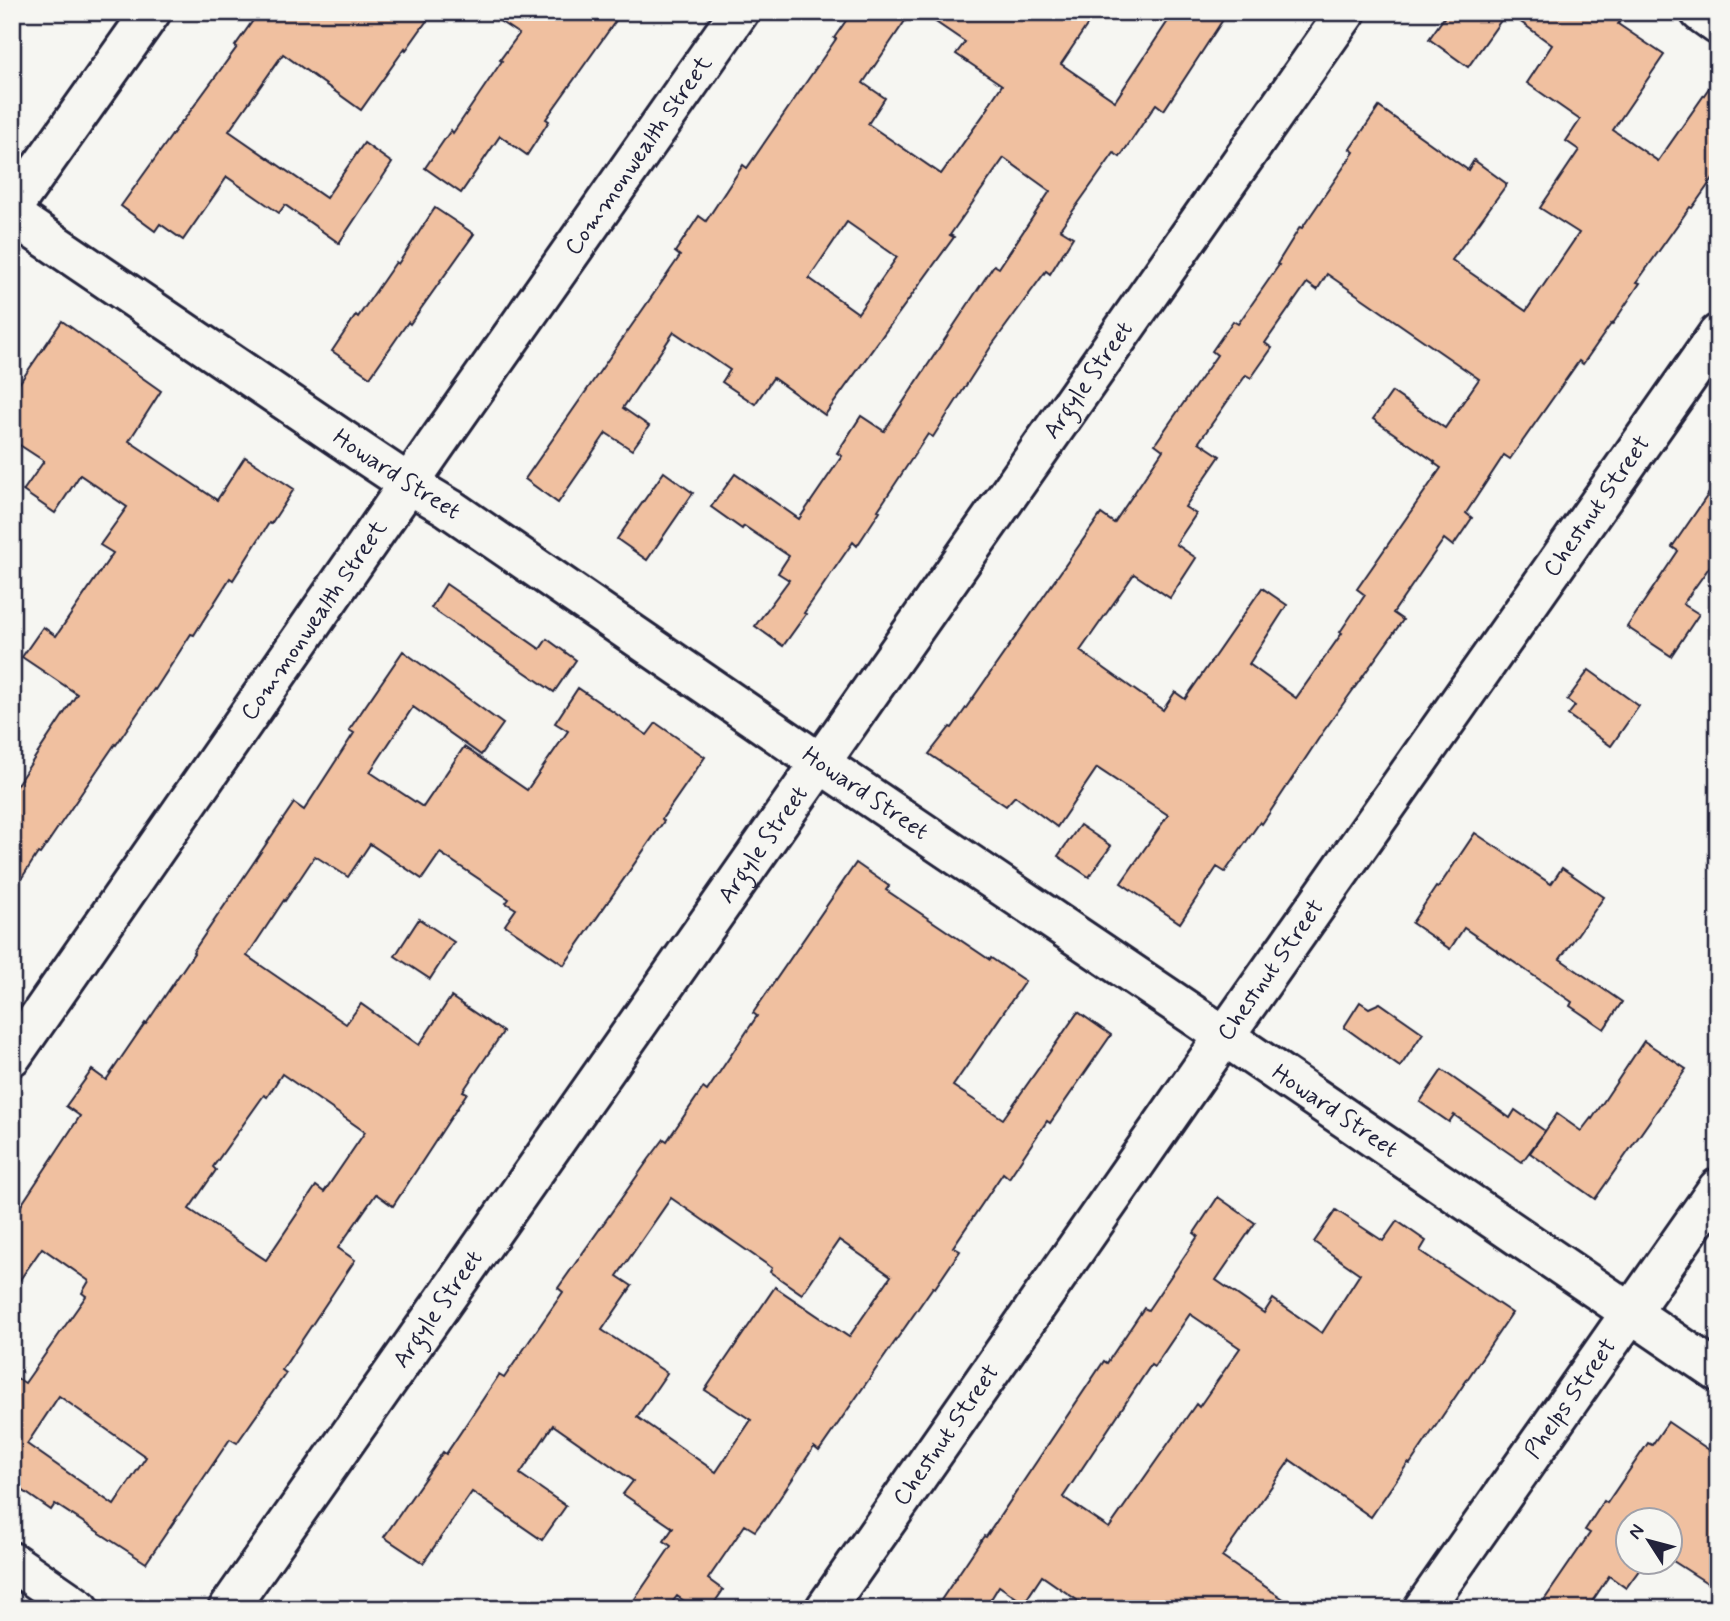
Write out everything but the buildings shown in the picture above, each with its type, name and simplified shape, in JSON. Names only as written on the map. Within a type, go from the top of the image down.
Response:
[{"type":"street","points":[[12,208],[151,12]]},
{"type":"street","name":"Commonwealth Street","points":[[12,1056],[739,12]]},
{"type":"street","name":"Argyle Street","points":[[228,1609],[1346,12]]},
{"type":"street","points":[[1700,12],[1718,24]]},
{"type":"street","name":"Howard Street","points":[[12,215],[409,484],[449,508],[1718,1373]]},
{"type":"street","name":"Chestnut Street","points":[[825,1609],[1718,334]]},
{"type":"street","name":"Phelps Street","points":[[1423,1609],[1718,1188]]},
{"type":"street","points":[[12,1562],[80,1609]]}]
